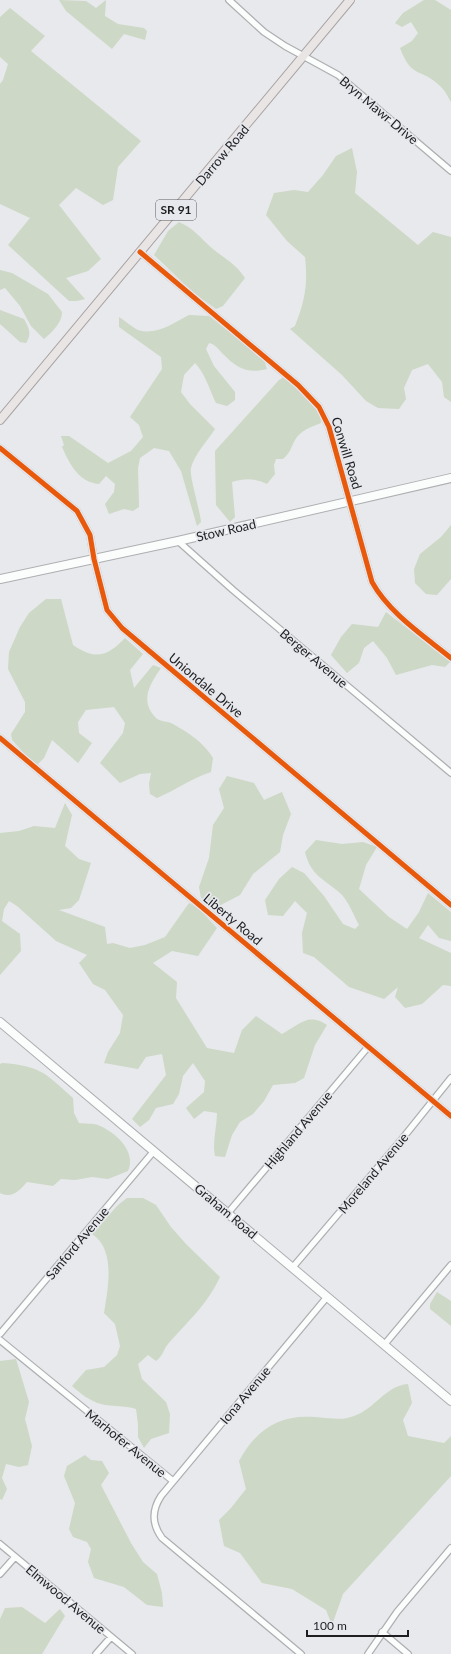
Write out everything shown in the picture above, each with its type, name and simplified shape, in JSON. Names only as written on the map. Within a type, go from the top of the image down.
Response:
[{"type":"main road","name":"Darrow Road","points":[[0,420],[350,0]]},
{"type":"main road","name":"Stow Road","points":[[0,579],[178,541],[451,478]]},
{"type":"main road","name":"Graham Road","points":[[0,1022],[451,1401]]},
{"type":"street","name":"Bryn Mawr Drive","points":[[229,0],[264,32],[285,46],[304,55],[338,75],[451,171]]},
{"type":"street","name":"Conwill Road","points":[[140,252],[298,385],[312,399],[323,414],[329,427],[368,571],[378,592],[397,612],[451,658]]},
{"type":"street","name":"Uniondale Drive","points":[[0,448],[77,511],[90,535],[94,559],[107,610],[122,628],[451,905]]},
{"type":"street","name":"Berger Avenue","points":[[178,541],[256,609],[451,773]]},
{"type":"street","name":"Liberty Road","points":[[0,738],[451,1116]]},
{"type":"street","name":"Highland Avenue","points":[[228,1213],[368,1047]]},
{"type":"street","name":"Moreland Avenue","points":[[293,1267],[402,1139],[451,1078]]},
{"type":"street","name":"Sanford Avenue","points":[[0,1334],[154,1151]]},
{"type":"street","points":[[384,1345],[451,1266]]},
{"type":"street","name":"Iona Avenue","points":[[173,1480],[327,1297]]},
{"type":"street","name":"Marhofer Avenue","points":[[0,1340],[173,1480],[155,1504],[154,1523],[162,1538],[300,1654]]},
{"type":"street","name":"Elmwood Avenue","points":[[0,1544],[132,1654]]},
{"type":"street","points":[[368,1654],[382,1632],[451,1548]]},
{"type":"street","points":[[0,1574],[15,1557]]},
{"type":"street","points":[[382,1632],[408,1654]]},
{"type":"street","points":[[96,1654],[111,1637]]},
{"type":"green space","points":[[59,0],[86,1],[96,8],[106,0],[105,16],[118,24],[144,28],[147,31],[145,40],[124,34],[112,49],[66,11]]},
{"type":"green space","points":[[424,0],[435,0],[451,10],[451,102],[440,86],[433,80],[417,72],[409,65],[400,48],[412,41],[418,33],[411,22],[402,27],[395,23],[403,13]]},
{"type":"green space","points":[[10,8],[45,36],[31,51],[141,141],[118,167],[113,200],[103,205],[76,188],[59,205],[101,259],[88,271],[66,278],[85,299],[77,301],[69,301],[8,245],[30,218],[0,204],[0,84],[3,80],[8,64],[0,57],[0,17]]},
{"type":"green space","points":[[352,148],[357,172],[355,193],[418,245],[433,232],[451,237],[451,402],[444,397],[442,382],[428,364],[412,370],[404,388],[406,399],[399,409],[378,408],[366,401],[342,375],[290,329],[295,326],[305,292],[305,257],[287,241],[266,215],[274,193],[294,190],[308,192],[323,175],[336,156]]},
{"type":"green space","points":[[179,222],[193,230],[213,249],[234,265],[245,278],[223,306],[216,309],[193,292],[154,255],[168,231]]},
{"type":"green space","points":[[0,270],[12,273],[48,294],[62,312],[62,316],[58,324],[44,339],[31,326],[20,306],[5,288],[0,290]]},
{"type":"green space","points":[[0,310],[24,319],[29,331],[29,337],[26,343],[20,342],[0,324]]},
{"type":"green space","points":[[189,315],[209,316],[264,360],[267,369],[254,371],[243,369],[233,363],[215,346],[209,343],[206,349],[214,366],[235,392],[235,400],[227,406],[216,403],[205,377],[195,363],[184,375],[181,392],[190,404],[215,429],[198,453],[191,468],[201,522],[197,526],[181,471],[169,451],[154,448],[140,458],[138,468],[139,507],[133,511],[124,509],[109,514],[105,504],[114,492],[115,484],[106,476],[99,484],[92,483],[76,472],[62,447],[64,445],[61,436],[69,436],[108,463],[131,451],[143,437],[139,425],[130,417],[162,369],[161,357],[119,327],[119,317],[138,330],[151,331],[165,328]]},
{"type":"green space","points":[[284,377],[301,391],[317,409],[321,423],[306,429],[300,434],[286,457],[283,459],[276,459],[274,465],[275,474],[267,484],[250,479],[232,482],[235,517],[230,522],[216,505],[215,451],[279,380]]},
{"type":"green space","points":[[451,525],[451,579],[437,595],[426,594],[415,583],[414,569],[420,554],[441,537]]},
{"type":"green space","points":[[46,599],[61,599],[73,645],[81,650],[94,654],[106,653],[125,638],[143,654],[130,670],[134,688],[153,665],[161,668],[153,680],[148,693],[147,699],[151,712],[156,718],[179,727],[196,739],[205,748],[213,758],[211,772],[197,777],[157,798],[150,794],[149,784],[151,773],[140,774],[120,783],[100,763],[123,733],[125,723],[114,707],[86,710],[78,722],[79,733],[92,743],[78,763],[52,740],[44,758],[36,766],[12,740],[11,734],[25,712],[25,702],[8,669],[9,652],[20,627],[29,613]]},
{"type":"green space","points":[[386,612],[450,662],[445,667],[432,665],[396,675],[387,658],[373,641],[364,648],[359,663],[347,673],[331,655],[341,637],[352,624],[378,627]]},
{"type":"green space","points":[[227,776],[254,783],[264,800],[282,792],[291,814],[283,835],[280,852],[253,874],[240,895],[215,908],[201,898],[199,887],[209,858],[213,825],[224,808],[219,789]]},
{"type":"green space","points":[[65,803],[72,815],[65,846],[79,859],[91,863],[79,900],[71,908],[59,910],[105,927],[107,944],[113,943],[130,948],[145,945],[165,937],[189,903],[198,908],[217,928],[198,956],[172,951],[153,963],[177,982],[176,998],[207,1048],[234,1053],[242,1030],[256,1016],[282,1034],[304,1021],[309,1020],[320,1021],[327,1025],[315,1045],[304,1078],[295,1083],[273,1085],[264,1101],[253,1114],[240,1122],[232,1135],[225,1157],[215,1156],[214,1151],[217,1113],[204,1111],[194,1119],[186,1108],[204,1092],[205,1081],[193,1063],[183,1076],[179,1094],[173,1104],[156,1108],[149,1120],[140,1127],[132,1119],[166,1075],[162,1054],[146,1057],[138,1069],[104,1063],[108,1052],[120,1033],[123,1015],[105,990],[93,984],[79,963],[87,955],[56,941],[17,906],[9,901],[4,909],[2,921],[20,934],[21,951],[0,975],[0,833],[19,831],[34,826],[55,828]]},
{"type":"green space","points":[[316,840],[342,844],[363,842],[377,847],[366,865],[359,889],[389,917],[407,929],[419,912],[428,893],[451,912],[451,941],[439,938],[428,925],[419,938],[451,953],[451,986],[443,985],[422,1004],[405,1008],[395,997],[398,987],[384,999],[349,987],[314,957],[303,953],[302,933],[307,913],[295,901],[283,916],[268,915],[265,900],[279,879],[292,867],[304,873],[324,896],[343,924],[355,929],[359,925],[343,896],[314,872],[305,852]]},
{"type":"green space","points":[[0,1064],[26,1066],[42,1072],[56,1082],[73,1098],[74,1113],[79,1123],[94,1124],[105,1128],[123,1143],[130,1156],[128,1171],[108,1179],[92,1177],[75,1180],[61,1179],[53,1186],[27,1182],[12,1195],[4,1195],[0,1193]]},
{"type":"green space","points":[[127,1198],[143,1198],[156,1205],[171,1227],[186,1244],[220,1277],[209,1296],[168,1344],[162,1355],[156,1361],[148,1355],[138,1364],[142,1379],[166,1402],[170,1414],[169,1433],[151,1439],[144,1448],[138,1437],[136,1409],[97,1403],[86,1397],[72,1386],[86,1370],[104,1367],[117,1355],[120,1346],[115,1324],[104,1313],[108,1281],[105,1249],[100,1241],[92,1234],[118,1205]]},
{"type":"green space","points":[[437,1292],[451,1301],[451,1326],[430,1309],[430,1304]]},
{"type":"green space","points":[[16,1359],[29,1402],[25,1419],[32,1446],[28,1465],[19,1467],[6,1464],[2,1478],[7,1489],[2,1500],[0,1499],[0,1361]]},
{"type":"green space","points":[[408,1384],[412,1403],[403,1420],[408,1436],[444,1443],[451,1436],[451,1476],[343,1594],[332,1625],[326,1610],[292,1589],[262,1583],[240,1553],[224,1546],[219,1520],[246,1489],[239,1461],[253,1441],[270,1426],[290,1418],[349,1418],[361,1413],[386,1393]]},
{"type":"green space","points":[[85,1455],[91,1460],[102,1461],[109,1473],[101,1485],[131,1543],[143,1562],[157,1574],[162,1593],[163,1607],[147,1605],[124,1587],[94,1578],[88,1562],[91,1549],[87,1542],[73,1537],[69,1529],[75,1503],[64,1476],[67,1466]]},
{"type":"green space","points":[[22,1607],[45,1623],[60,1609],[65,1616],[42,1654],[0,1654],[0,1619],[5,1608]]},
{"type":"cycle path","points":[[140,252],[298,385],[319,407],[329,427],[372,582],[379,593],[397,614],[451,658]]},
{"type":"cycle path","points":[[0,448],[77,511],[90,535],[94,559],[107,610],[122,628],[451,905]]},
{"type":"cycle path","points":[[0,738],[451,1116]]}]
